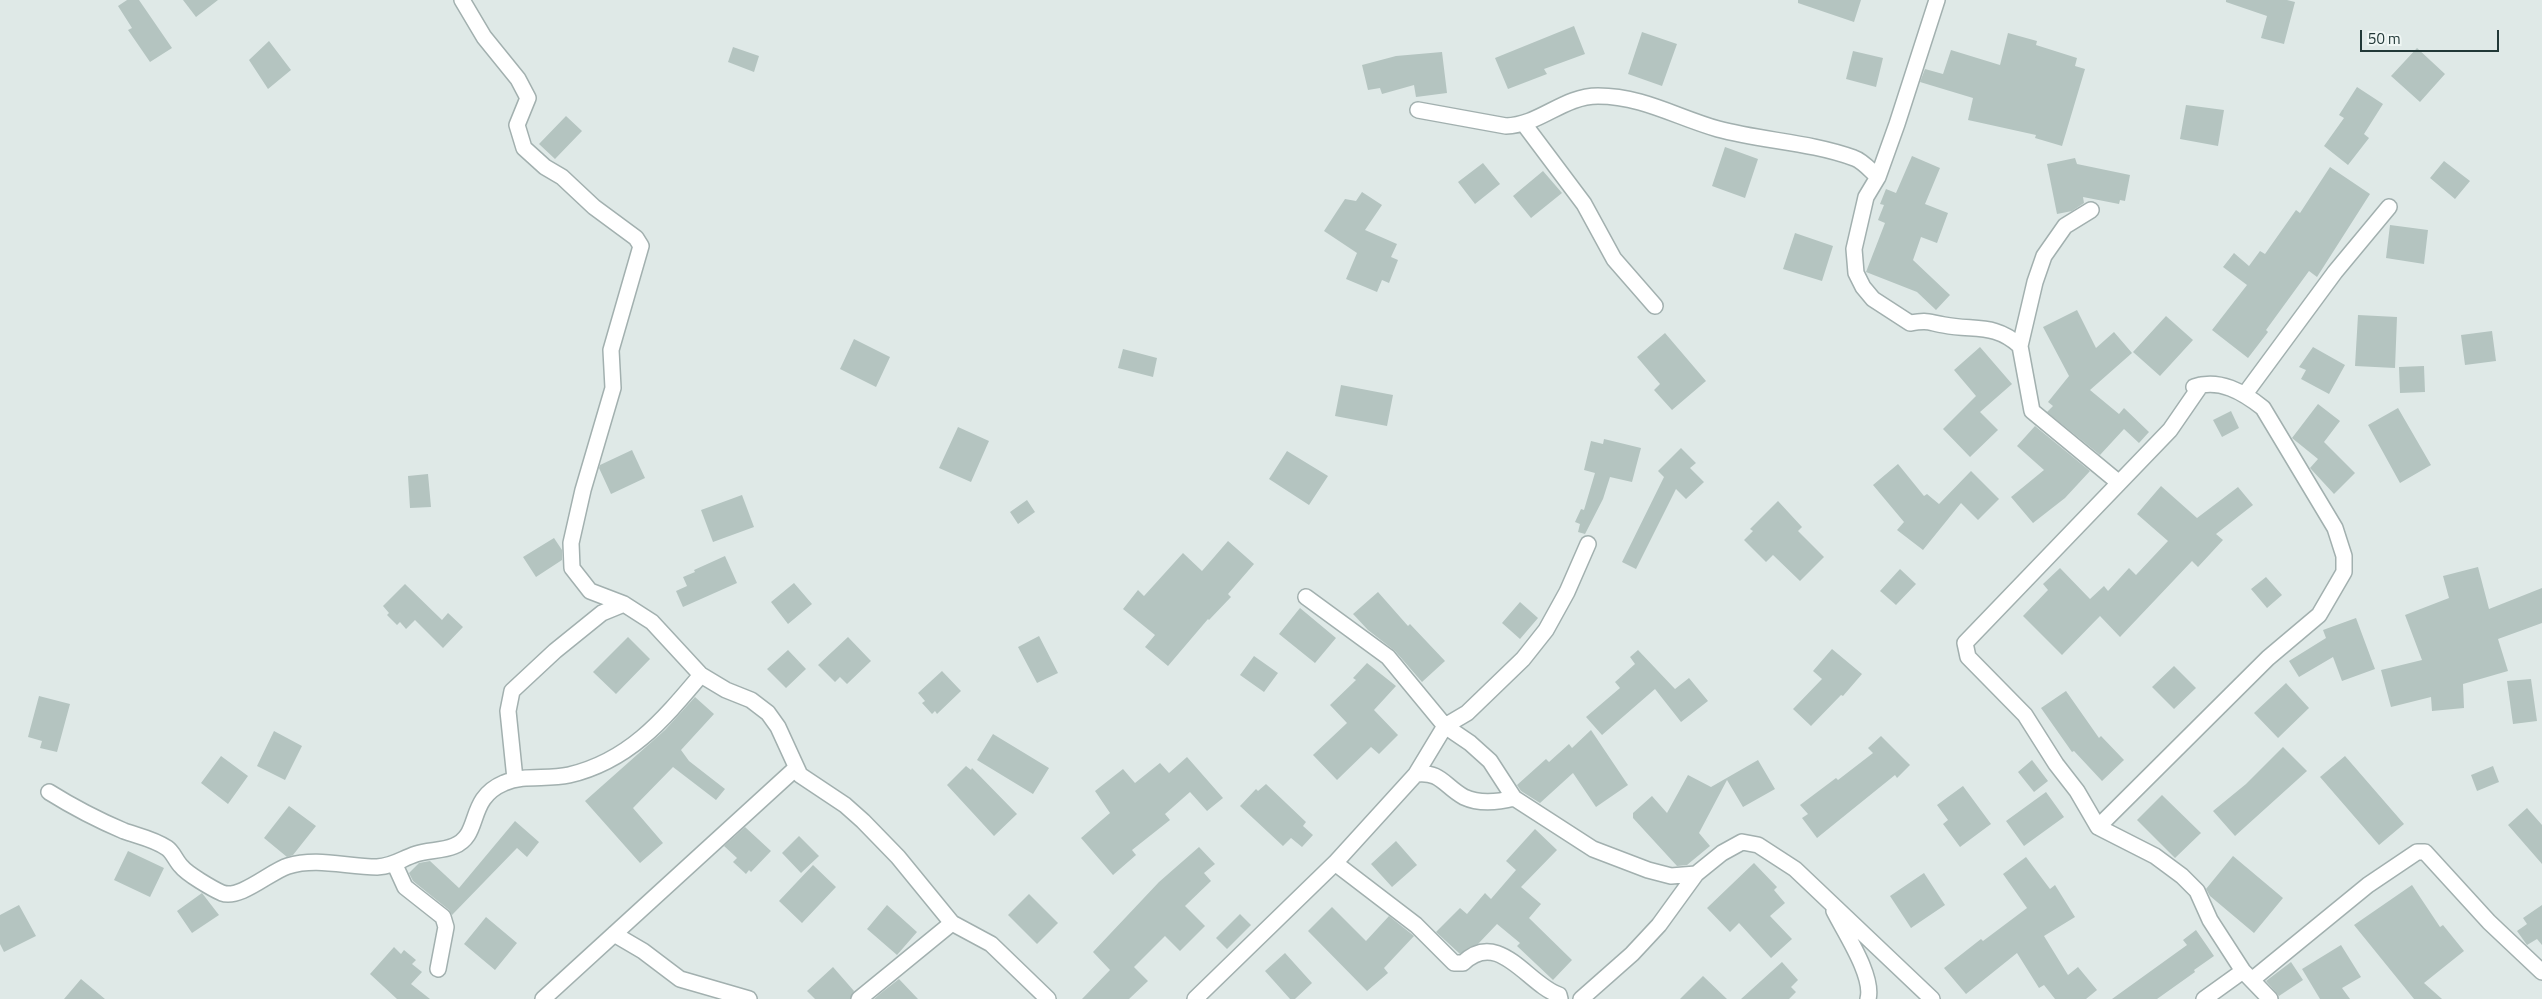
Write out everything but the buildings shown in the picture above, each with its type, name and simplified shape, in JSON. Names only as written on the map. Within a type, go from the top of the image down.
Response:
[{"type":"street","points":[[462,0],[484,37],[518,79],[528,98],[517,125],[524,148],[545,167],[562,177],[594,207],[636,238],[641,246],[611,350],[614,388],[583,490],[571,543],[572,568],[590,592],[624,604],[652,622],[701,675],[726,690],[751,700],[768,713],[778,728],[800,775],[845,805],[863,821],[898,857],[952,923],[992,944],[1048,999]]},
{"type":"street","points":[[1937,0],[1878,177],[1866,197],[1854,249],[1856,273],[1863,287],[1873,299],[1910,323],[1929,320],[1944,325],[1981,328],[2010,336],[2020,346]]},
{"type":"street","points":[[1418,110],[1506,126],[1524,124],[1567,101],[1583,97],[1598,96],[1638,100],[1720,130],[1812,146],[1857,159],[1878,177]]},
{"type":"street","points":[[1524,124],[1584,204],[1614,259],[1655,306]]},
{"type":"street","points":[[2245,394],[2335,272],[2389,207]]},
{"type":"street","points":[[2091,210],[2065,226],[2044,256],[2035,282],[2020,346],[2032,411],[2118,482]]},
{"type":"street","points":[[2098,827],[2268,658],[2319,616],[2344,572],[2344,556],[2335,528],[2263,408],[2245,394],[2219,384],[2201,384],[2194,387],[2201,385],[2170,430],[1965,643],[1968,657],[2026,715],[2056,764],[2077,791],[2098,827],[2155,856],[2182,876],[2197,891],[2210,920],[2248,975],[2270,999]]},
{"type":"street","points":[[1195,999],[1335,862],[1416,774],[1445,726],[1468,713],[1523,659],[1550,623],[1567,592],[1588,544]]},
{"type":"street","points":[[1306,597],[1388,658],[1445,726],[1470,743],[1490,761],[1514,798],[1593,849],[1648,870],[1671,876],[1696,874]]},
{"type":"street","points":[[515,779],[508,711],[512,691],[555,651],[602,613],[624,604]]},
{"type":"street","points":[[49,792],[72,807],[169,849],[188,874],[222,893],[233,895],[288,866],[322,862],[376,867],[395,865],[415,854],[453,846],[463,841],[472,828],[481,800],[502,783],[515,779],[567,775],[601,764],[635,745],[667,716],[701,675]]},
{"type":"street","points":[[543,999],[688,864],[796,768]]},
{"type":"street","points":[[1416,774],[1429,773],[1438,777],[1464,797],[1479,801],[1494,802],[1514,798]]},
{"type":"street","points":[[1581,999],[1632,954],[1659,925],[1696,874],[1722,853],[1742,842],[1758,846],[1795,869],[1932,999]]},
{"type":"street","points":[[2204,999],[2248,975],[2368,885],[2417,852],[2425,852],[2489,922],[2542,972]]},
{"type":"street","points":[[1335,862],[1416,926],[1454,963],[1463,963],[1471,955],[1482,951],[1507,957],[1548,991],[1559,995],[1560,999]]},
{"type":"street","points":[[395,865],[405,886],[443,917],[446,927],[438,969]]},
{"type":"street","points":[[1828,901],[1860,962],[1870,990],[1868,999]]},
{"type":"street","points":[[859,999],[952,923]]},
{"type":"street","points":[[614,934],[680,979],[749,999]]}]
